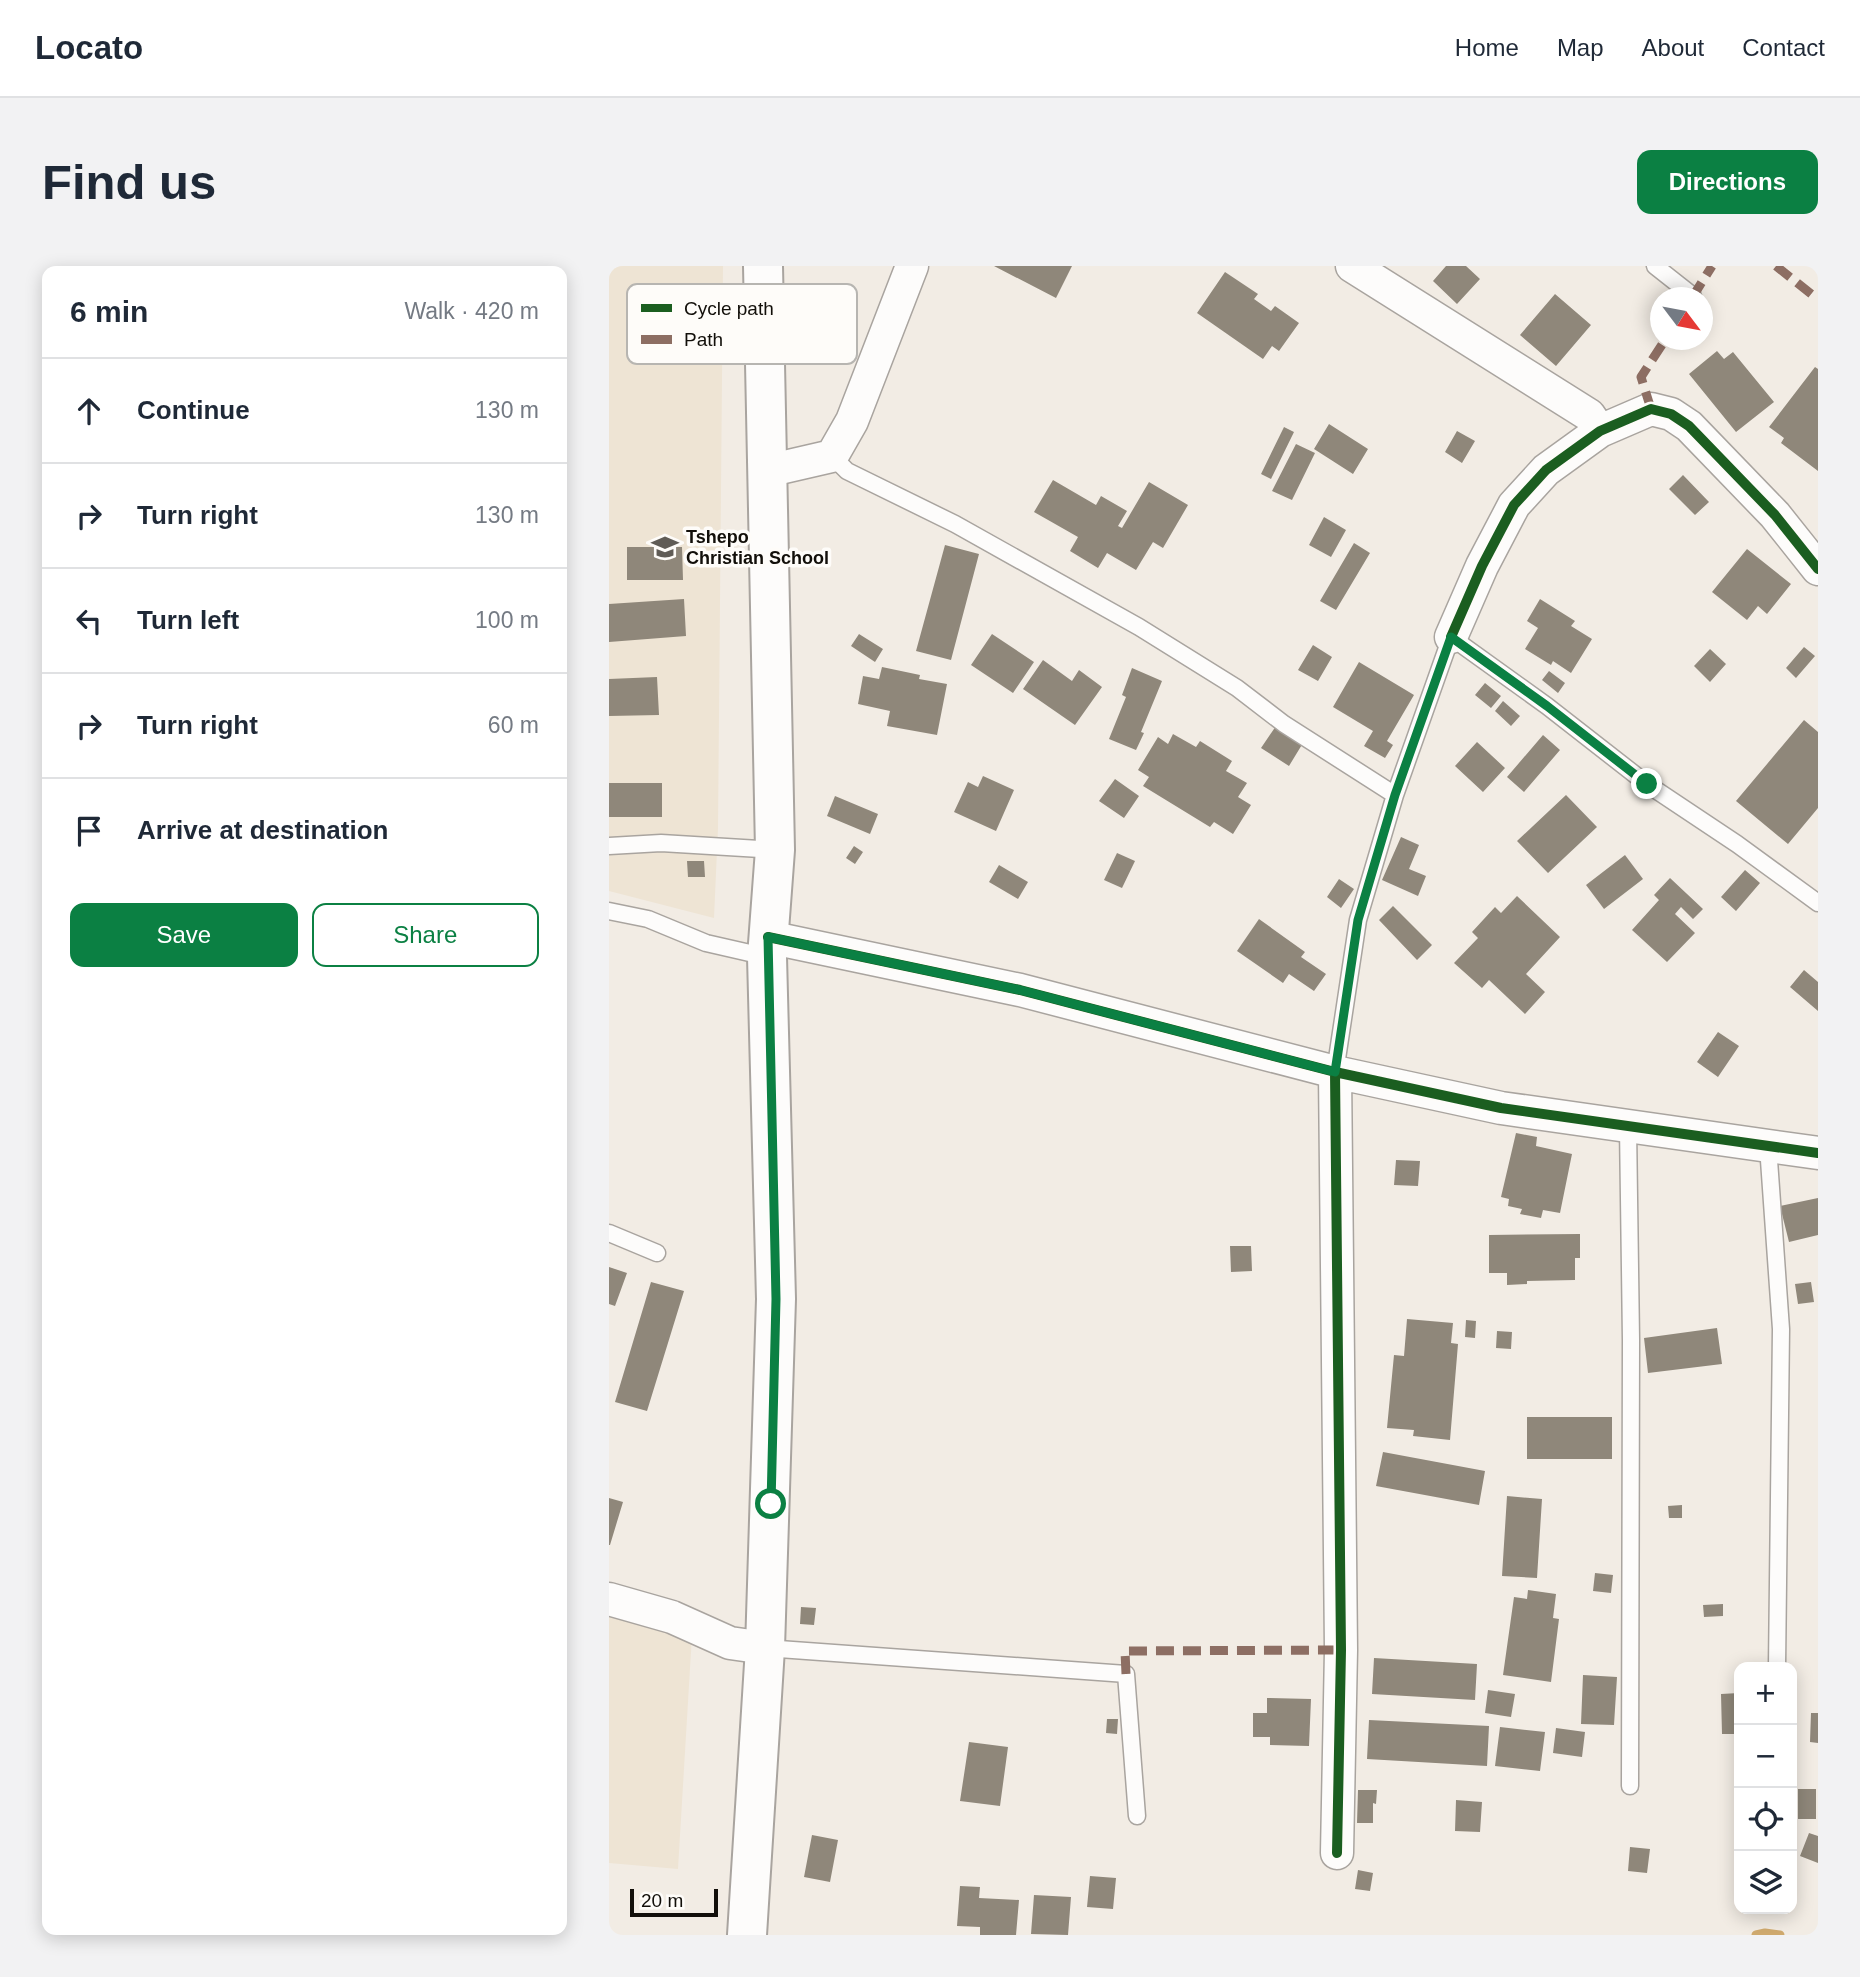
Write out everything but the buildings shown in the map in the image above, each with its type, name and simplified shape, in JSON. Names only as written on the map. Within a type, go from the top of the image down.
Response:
[{"type":"main road","points":[[764,266],[764,284]]},
{"type":"main road","points":[[747,1935],[765,1648],[776,1299],[767,947],[775,850],[765,364]]},
{"type":"street","points":[[767,471],[832,457],[852,421],[912,266]]},
{"type":"street","points":[[1352,266],[1589,415],[1600,431]]},
{"type":"street","points":[[1451,637],[1482,566],[1514,505],[1546,470],[1600,431],[1651,409],[1671,414],[1689,426],[1775,516],[1818,569]]},
{"type":"street","points":[[767,947],[1020,990],[1335,1072],[1501,1108],[1818,1153]]},
{"type":"street","points":[[1335,1072],[1341,1650],[1337,1853]]},
{"type":"street","points":[[609,1599],[672,1617],[730,1643],[765,1648]]},
{"type":"lane","points":[[1655,266],[1682,287]]},
{"type":"lane","points":[[832,457],[848,471],[955,524],[1139,627],[1237,688],[1284,724],[1395,795]]},
{"type":"lane","points":[[1335,1072],[1358,920],[1395,795],[1451,637],[1547,706],[1647,784],[1737,844],[1818,903]]},
{"type":"lane","points":[[609,846],[661,843],[775,850]]},
{"type":"lane","points":[[609,911],[647,919],[706,943],[767,947]]},
{"type":"lane","points":[[1628,1127],[1632,1340],[1630,1786]]},
{"type":"lane","points":[[1768,1146],[1781,1329],[1777,1662]]},
{"type":"lane","points":[[609,1233],[657,1253]]},
{"type":"lane","points":[[765,1648],[1126,1674],[1137,1816]]},
{"type":"shaded area","name":"Tshepo Christian School","points":[[609,266],[723,266],[723,284],[627,284],[627,364],[722,364],[718,828],[714,918],[609,891]]},
{"type":"shaded area","points":[[609,1616],[692,1635],[678,1869],[609,1863]]},
{"type":"waterway","points":[[1756,1935],[1780,1935]]},
{"type":"marked path","points":[[1699,287],[1712,266]]},
{"type":"marked path","points":[[1776,266],[1815,297]]},
{"type":"marked path","points":[[1651,409],[1641,377],[1659,350]]},
{"type":"marked path","points":[[1126,1674],[1125,1651],[1341,1650]]},
{"type":"cycle path","points":[[1451,637],[1482,566],[1514,505],[1546,470],[1600,431],[1651,409],[1671,414],[1689,426],[1775,515],[1818,569]]},
{"type":"cycle path","points":[[768,937],[1020,990],[1335,1072],[1501,1108],[1818,1153]]},
{"type":"cycle path","points":[[1335,1072],[1341,1650],[1337,1853]]},
{"type":"place","name":"Tshepo Christian School","points":[[665,547]]},
{"type":"route","points":[[771,1504],[776,1299],[768,937],[1020,990],[1335,1072],[1358,920],[1395,795],[1451,637],[1547,706],[1647,784]]}]
